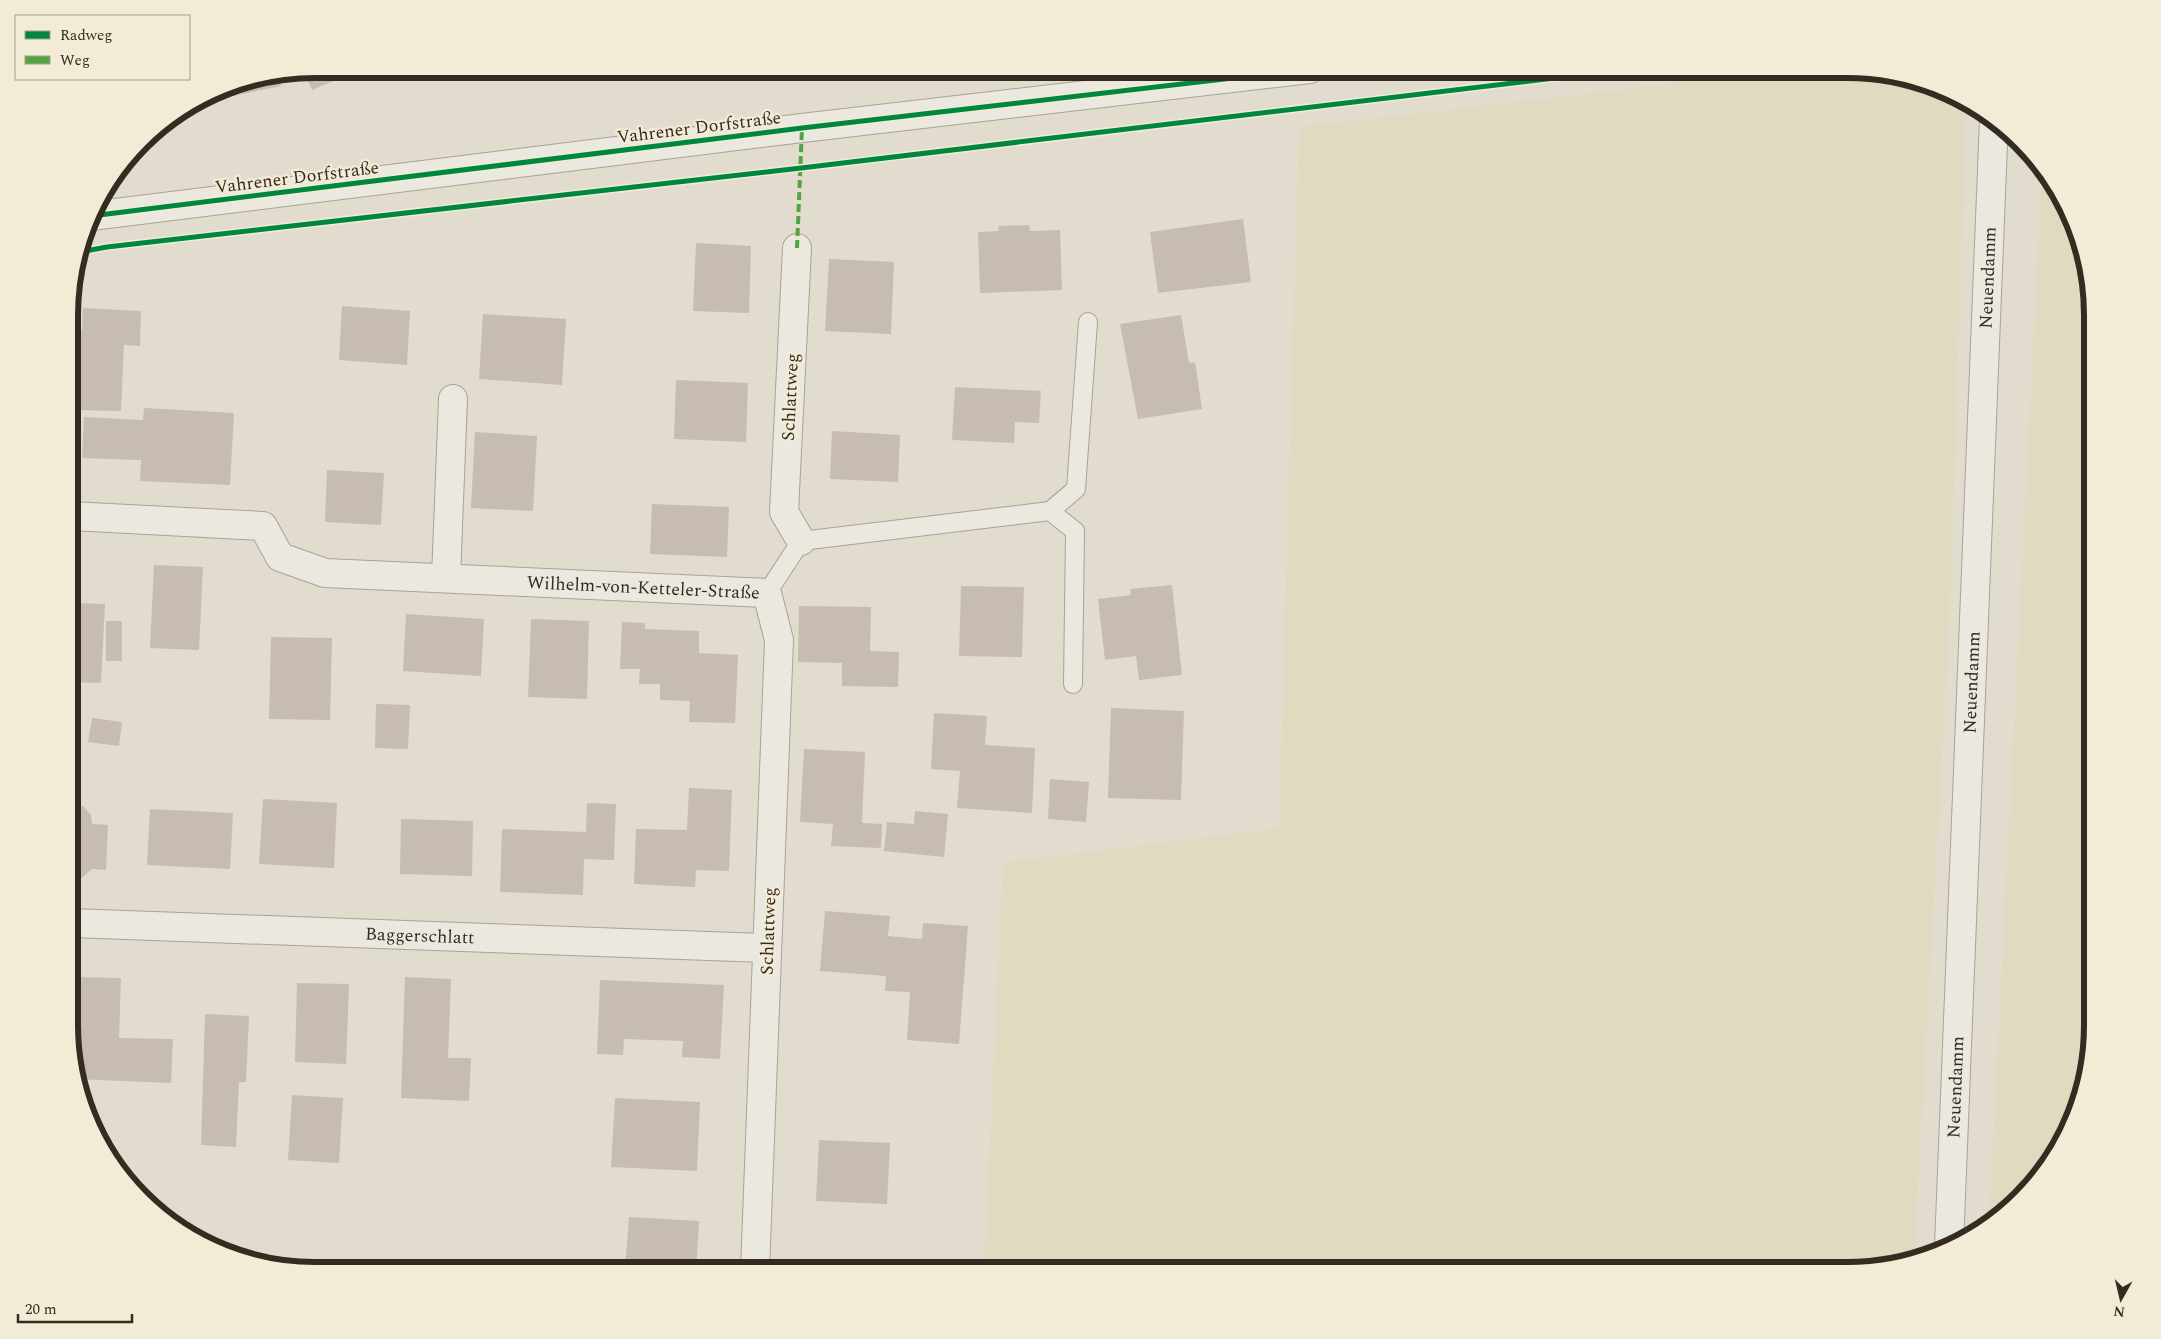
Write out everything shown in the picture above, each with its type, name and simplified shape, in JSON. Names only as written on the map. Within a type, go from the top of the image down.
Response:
[{"type":"street","name":"Vahrener Dorfstraße","points":[[100,215],[812,127],[1233,78]]},
{"type":"street","name":"Neuendamm","points":[[1949,1238],[1994,128]]},
{"type":"street","name":"Schlattweg","points":[[797,248],[784,512],[802,542]]},
{"type":"street","points":[[446,578],[453,399]]},
{"type":"street","name":"Wilhelm-von-Ketteler-Straße","points":[[78,516],[263,526],[280,557],[324,573],[767,593]]},
{"type":"street","name":"Schlattweg","points":[[755,1262],[779,640],[767,593]]},
{"type":"street","name":"Baggerschlatt","points":[[78,923],[767,948]]},
{"type":"lane","points":[[802,542],[1050,511],[1076,489],[1088,322]]},
{"type":"lane","points":[[1050,511],[1075,531],[1073,684]]},
{"type":"lane","name":"Wilhelm-von-Ketteler-Straße","points":[[767,593],[802,542]]},
{"type":"shaded area","points":[[1721,78],[1862,78],[1878,80],[1923,90],[1966,109],[1950,610],[1915,1251],[1893,1257],[1847,1262],[984,1262],[1003,863],[1279,828],[1299,127]]},
{"type":"shaded area","points":[[2041,179],[2052,196],[2071,238],[2079,268],[2084,314],[2084,1025],[2079,1071],[2071,1101],[2052,1143],[2025,1181],[1989,1214]]},
{"type":"building","points":[[307,78],[341,78],[312,90]]},
{"type":"building","points":[[280,80],[281,86],[216,99],[238,90],[268,82]]},
{"type":"building","points":[[1243,219],[1251,282],[1158,293],[1150,232]]},
{"type":"building","points":[[1029,225],[1030,231],[1060,230],[1062,290],[980,293],[978,232],[999,231],[998,226]]},
{"type":"building","points":[[696,243],[751,246],[749,313],[693,311]]},
{"type":"building","points":[[829,259],[894,262],[891,334],[825,331]]},
{"type":"building","points":[[342,306],[410,311],[407,365],[339,360]]},
{"type":"building","points":[[83,308],[141,311],[140,346],[124,345],[121,411],[78,410],[78,330],[82,330]]},
{"type":"building","points":[[483,314],[566,319],[562,385],[479,379]]},
{"type":"building","points":[[1181,315],[1189,363],[1195,362],[1202,409],[1138,419],[1120,324]]},
{"type":"building","points":[[676,380],[748,383],[746,442],[674,439]]},
{"type":"building","points":[[955,387],[1041,391],[1039,423],[1015,422],[1014,443],[952,440]]},
{"type":"building","points":[[144,408],[234,413],[230,485],[140,481],[141,460],[82,458],[84,417],[143,420]]},
{"type":"building","points":[[832,431],[900,435],[898,482],[830,479]]},
{"type":"building","points":[[475,432],[537,436],[533,511],[471,508]]},
{"type":"building","points":[[327,470],[384,473],[381,525],[325,522]]},
{"type":"building","points":[[652,504],[729,507],[727,557],[650,554]]},
{"type":"building","points":[[154,565],[203,567],[199,650],[150,648]]},
{"type":"building","points":[[1172,585],[1182,675],[1139,680],[1136,656],[1105,660],[1098,599],[1131,595],[1130,589]]},
{"type":"building","points":[[961,586],[1024,587],[1022,657],[959,656]]},
{"type":"building","points":[[78,603],[105,604],[101,683],[78,682]]},
{"type":"building","points":[[799,606],[871,607],[870,651],[899,652],[898,687],[842,686],[842,663],[798,662]]},
{"type":"building","points":[[406,614],[484,619],[481,676],[403,671]]},
{"type":"building","points":[[531,619],[589,621],[587,699],[528,697]]},
{"type":"building","points":[[106,621],[122,621],[122,661],[106,661]]},
{"type":"building","points":[[622,622],[645,623],[645,629],[699,631],[699,653],[738,655],[735,723],[689,722],[690,701],[660,700],[660,684],[639,684],[640,669],[620,669]]},
{"type":"building","points":[[271,637],[332,638],[330,720],[269,719]]},
{"type":"building","points":[[376,704],[410,705],[408,749],[375,748]]},
{"type":"building","points":[[1111,708],[1184,711],[1181,800],[1108,798]]},
{"type":"building","points":[[934,713],[987,716],[985,745],[1035,748],[1032,813],[957,808],[960,771],[931,769]]},
{"type":"building","points":[[92,718],[122,722],[119,746],[88,742]]},
{"type":"building","points":[[804,749],[865,752],[862,823],[882,824],[881,848],[831,846],[833,824],[800,822]]},
{"type":"building","points":[[1050,779],[1089,782],[1086,822],[1048,819]]},
{"type":"building","points":[[689,788],[732,790],[729,871],[696,870],[695,887],[634,884],[636,829],[687,830]]},
{"type":"building","points":[[263,799],[337,803],[334,868],[259,864]]},
{"type":"building","points":[[587,803],[616,804],[614,860],[584,859],[583,895],[500,892],[502,829],[586,832]]},
{"type":"building","points":[[78,806],[83,806],[91,815],[92,824],[108,825],[106,870],[92,869],[78,881]]},
{"type":"building","points":[[150,809],[233,813],[230,869],[147,865]]},
{"type":"building","points":[[915,811],[948,814],[944,857],[884,851],[887,822],[914,824]]},
{"type":"building","points":[[401,819],[473,821],[472,876],[400,874]]},
{"type":"building","points":[[825,911],[890,916],[888,936],[922,939],[923,923],[968,926],[959,1044],[907,1040],[910,992],[885,991],[886,976],[820,971]]},
{"type":"building","points":[[78,977],[121,978],[119,1038],[173,1039],[171,1083],[84,1079],[78,1040]]},
{"type":"building","points":[[405,977],[451,979],[448,1058],[471,1058],[469,1101],[401,1098]]},
{"type":"building","points":[[600,980],[724,985],[720,1059],[682,1057],[683,1041],[624,1039],[623,1055],[597,1054]]},
{"type":"building","points":[[297,983],[349,984],[346,1064],[295,1062]]},
{"type":"building","points":[[205,1014],[249,1016],[246,1082],[239,1082],[236,1147],[201,1145]]},
{"type":"building","points":[[292,1095],[343,1098],[339,1163],[288,1160]]},
{"type":"building","points":[[615,1098],[700,1102],[697,1171],[611,1167]]},
{"type":"building","points":[[819,1140],[890,1143],[887,1204],[816,1201]]},
{"type":"building","points":[[629,1217],[699,1221],[696,1262],[626,1262]]},
{"type":"building","points":[[824,1259],[887,1262],[824,1262]]},
{"type":"marked path","points":[[797,248],[802,128]]},
{"type":"cycle path","points":[[100,215],[802,128],[1233,78]]},
{"type":"cycle path","points":[[87,251],[1556,78]]}]
